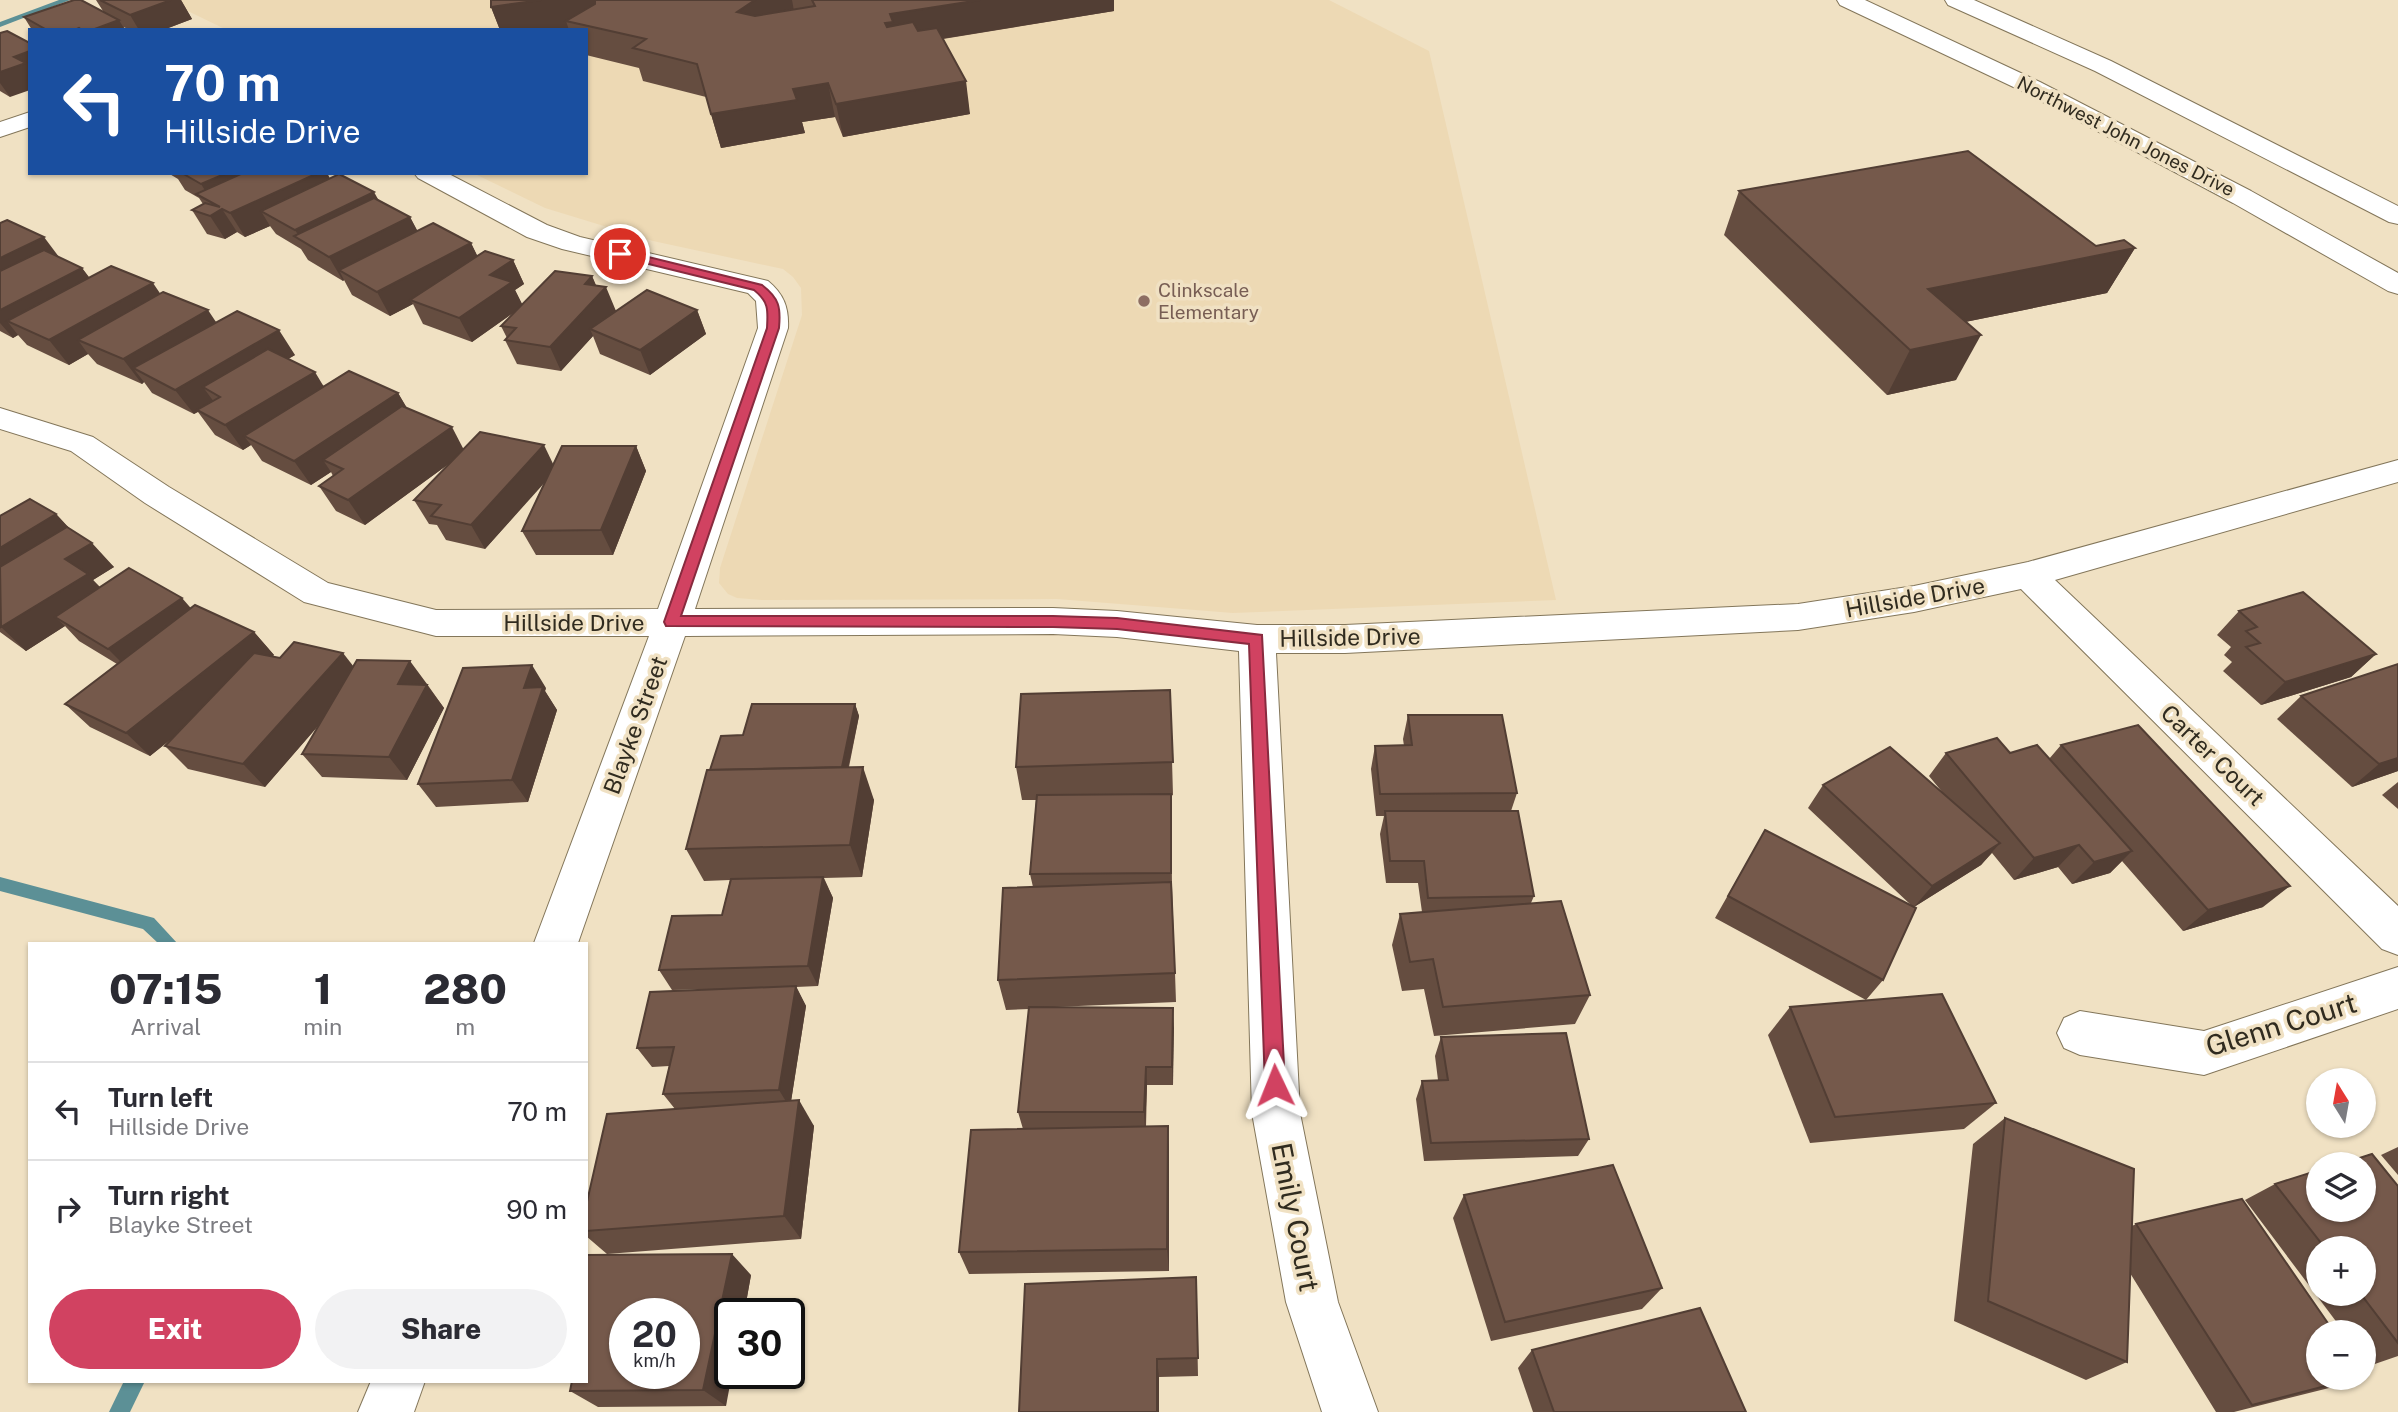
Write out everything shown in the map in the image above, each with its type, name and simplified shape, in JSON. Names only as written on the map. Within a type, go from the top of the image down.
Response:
[{"type":"street","name":"Northwest John Jones Drive","points":[[1848,0],[2045,93],[2242,197],[2398,285]]},
{"type":"street","points":[[1956,0],[2103,66],[2398,216]]},
{"type":"street","points":[[0,130],[28,120]]},
{"type":"street","name":"Blayke Street","points":[[431,175],[537,231],[572,243],[758,287],[770,297],[775,309],[773,328],[672,622],[556,942]]},
{"type":"street","name":"Hillside Drive","points":[[0,418],[82,444],[157,495],[317,593],[436,622],[1053,621],[1117,624],[1257,639],[1396,637],[1798,617],[1914,599],[2028,575],[2398,471]]},
{"type":"street","name":"Carter Court","points":[[2028,575],[2398,935]]},
{"type":"street","name":"Emily Court","points":[[1257,639],[1276,1112],[1312,1302],[1350,1412]]},
{"type":"street","name":"Glenn Court","points":[[2080,1033],[2204,1053],[2398,988]]},
{"type":"street","points":[[386,1412],[396,1383]]},
{"type":"shaded area","name":"Clinkscale Elementary","points":[[165,0],[1329,0],[1429,51],[1556,600],[1233,613],[1057,599],[737,598],[728,594],[719,583],[720,568],[802,315],[801,288],[783,269],[653,241],[545,208],[477,175],[588,175],[588,28],[223,28]]},
{"type":"building","points":[[81,0],[119,20],[97,28],[43,28],[24,17]]},
{"type":"building","points":[[100,0],[171,0],[130,15]]},
{"type":"building","points":[[491,0],[541,0],[491,7]]},
{"type":"building","points":[[595,0],[755,0],[737,12],[755,16],[815,6],[812,0],[980,0],[890,14],[893,22],[885,23],[887,27],[913,22],[918,31],[937,28],[966,81],[836,104],[828,83],[793,89],[797,100],[711,114],[697,64],[633,48],[646,39],[566,21],[595,4]]},
{"type":"building","points":[[7,31],[28,42],[28,52],[14,57],[26,63],[0,72],[0,33]]},
{"type":"building","points":[[1968,151],[2096,246],[2124,240],[2135,248],[1928,289],[1981,335],[1910,350],[1739,191]]},
{"type":"building","points":[[185,175],[222,175],[201,184]]},
{"type":"building","points":[[239,175],[314,175],[230,213],[222,209],[210,216],[192,210],[205,203],[220,207],[196,194]]},
{"type":"building","points":[[337,175],[374,192],[295,230],[261,211]]},
{"type":"building","points":[[374,198],[410,217],[329,257],[294,236]]},
{"type":"building","points":[[7,220],[44,237],[0,258],[0,223]]},
{"type":"building","points":[[433,223],[471,243],[377,292],[339,270]]},
{"type":"building","points":[[44,250],[82,268],[0,310],[0,271]]},
{"type":"building","points":[[485,251],[513,260],[490,275],[512,282],[459,318],[410,300]]},
{"type":"building","points":[[111,266],[153,283],[49,340],[7,321]]},
{"type":"building","points":[[555,271],[592,276],[585,284],[606,287],[550,347],[505,340],[516,328],[501,326]]},
{"type":"building","points":[[647,290],[697,310],[640,350],[590,329]]},
{"type":"building","points":[[163,292],[208,310],[123,359],[78,340]]},
{"type":"building","points":[[237,311],[279,330],[175,390],[133,368]]},
{"type":"building","points":[[268,349],[315,372],[225,425],[197,410],[220,397],[203,387]]},
{"type":"building","points":[[349,371],[398,393],[294,461],[244,436]]},
{"type":"building","points":[[402,406],[452,427],[348,500],[319,486],[343,469],[323,460]]},
{"type":"building","points":[[480,432],[544,445],[471,525],[431,516],[441,505],[414,500]]},
{"type":"building","points":[[562,446],[636,446],[601,530],[522,531]]},
{"type":"building","points":[[30,499],[56,514],[0,548],[0,516]]},
{"type":"building","points":[[67,527],[92,543],[65,559],[88,574],[1,627],[0,567]]},
{"type":"building","points":[[129,568],[182,598],[108,649],[55,617]]},
{"type":"building","points":[[2303,592],[2376,654],[2285,682],[2246,647],[2260,643],[2246,631],[2257,627],[2239,611]]},
{"type":"building","points":[[195,605],[254,632],[126,733],[65,704]]},
{"type":"building","points":[[294,642],[343,653],[243,764],[165,746],[254,653],[280,658]]},
{"type":"building","points":[[357,660],[410,661],[398,684],[427,685],[389,757],[302,754]]},
{"type":"building","points":[[2398,664],[2398,758],[2379,764],[2301,696]]},
{"type":"building","points":[[532,665],[524,688],[543,687],[512,780],[418,784],[463,668]]},
{"type":"building","points":[[1170,690],[1173,762],[1016,767],[1021,694]]},
{"type":"building","points":[[752,704],[855,704],[842,767],[710,770],[721,736],[743,735]]},
{"type":"building","points":[[1408,715],[1502,715],[1517,793],[1380,794],[1375,746],[1412,745]]},
{"type":"building","points":[[2138,725],[2290,886],[2208,910],[2061,745]]},
{"type":"building","points":[[1997,738],[2010,753],[2037,745],[2132,851],[2094,862],[2079,845],[2034,858],[1946,753]]},
{"type":"building","points":[[1890,747],[2000,843],[1932,886],[1823,785]]},
{"type":"building","points":[[863,767],[850,845],[686,849],[707,770]]},
{"type":"building","points":[[1171,794],[1171,873],[1030,874],[1037,795]]},
{"type":"building","points":[[1385,811],[1518,811],[1534,896],[1428,898],[1424,861],[1390,861]]},
{"type":"building","points":[[1765,830],[1916,908],[1883,980],[1728,896]]},
{"type":"building","points":[[823,877],[808,966],[659,970],[672,916],[722,915],[731,879]]},
{"type":"building","points":[[1171,882],[1175,973],[998,980],[1003,888]]},
{"type":"building","points":[[1561,901],[1590,995],[1443,1007],[1433,959],[1410,962],[1400,914]]},
{"type":"building","points":[[796,986],[779,1090],[663,1094],[674,1047],[637,1048],[650,992]]},
{"type":"building","points":[[1942,994],[1996,1103],[1835,1117],[1790,1007]]},
{"type":"building","points":[[1029,1007],[1173,1008],[1172,1067],[1146,1067],[1144,1112],[1018,1112]]},
{"type":"building","points":[[1566,1033],[1589,1139],[1431,1143],[1422,1081],[1448,1080],[1441,1037]]},
{"type":"building","points":[[799,1100],[784,1216],[588,1231],[588,1197],[607,1114]]},
{"type":"building","points":[[2005,1118],[2134,1169],[2127,1362],[1988,1301]]},
{"type":"building","points":[[1168,1126],[1167,1249],[959,1252],[971,1130]]},
{"type":"building","points":[[2376,1159],[2398,1186],[2398,1343],[2370,1306],[2376,1306],[2376,1236],[2316,1236],[2275,1184],[2306,1174],[2306,1222],[2376,1222]]},
{"type":"building","points":[[1613,1165],[1662,1288],[1505,1322],[1464,1195]]},
{"type":"building","points":[[2242,1199],[2306,1292],[2306,1306],[2316,1306],[2326,1320],[2306,1320],[2306,1390],[2310,1390],[2252,1405],[2136,1224]]},
{"type":"building","points":[[732,1254],[723,1298],[714,1298],[714,1338],[703,1390],[570,1391],[572,1383],[588,1383],[588,1255]]},
{"type":"building","points":[[1196,1277],[1198,1358],[1157,1359],[1157,1412],[1019,1412],[1025,1284]]},
{"type":"building","points":[[1700,1308],[1746,1412],[1554,1412],[1532,1350]]},
{"type":"waterway","points":[[0,25],[66,0]]},
{"type":"waterway","points":[[0,884],[148,923],[168,942]]},
{"type":"waterway","points":[[119,1412],[134,1383]]},
{"type":"place","name":"Clinkscale Elementary","points":[[1144,301]]},
{"type":"route","points":[[620,254],[758,287],[770,297],[775,309],[773,328],[672,622],[1053,621],[1117,624],[1257,639],[1275,1085]]}]
